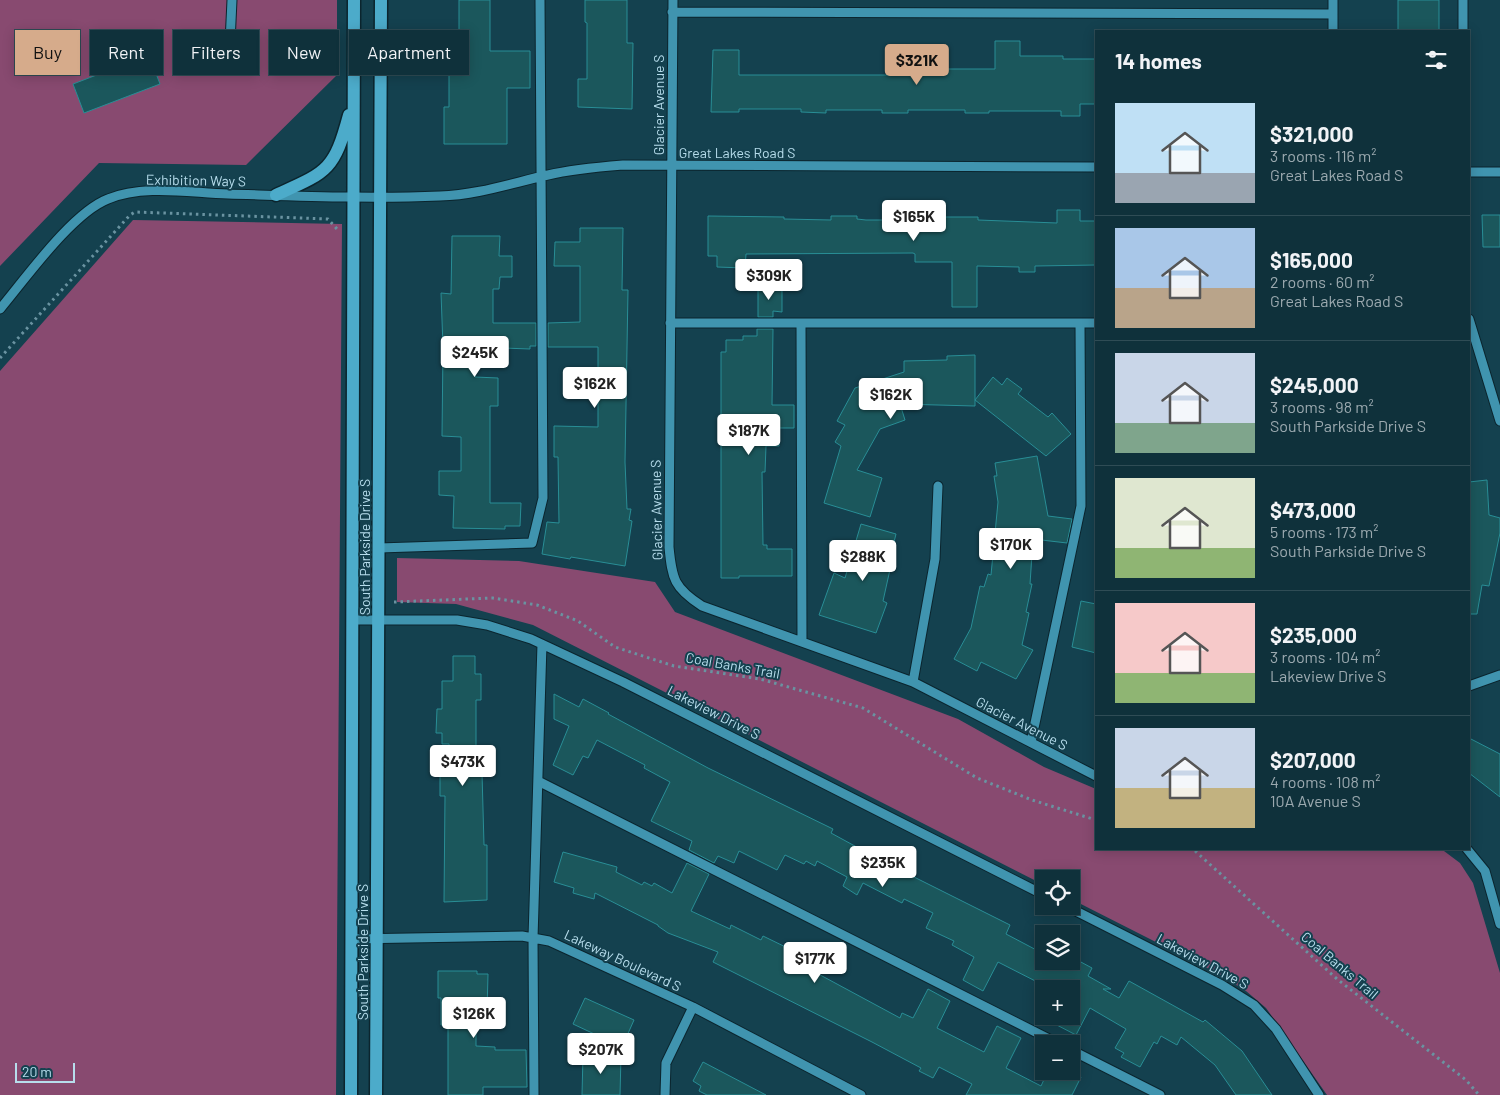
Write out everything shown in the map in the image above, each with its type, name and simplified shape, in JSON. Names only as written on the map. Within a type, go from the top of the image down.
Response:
[{"type":"main road","name":"South Parkside Drive S","points":[[351,1095],[354,0]]},
{"type":"main road","name":"South Parkside Drive S","points":[[376,1095],[381,0]]},
{"type":"main road","points":[[276,195],[323,173],[332,163],[343,137],[353,98]]},
{"type":"street","points":[[231,30],[232,0]]},
{"type":"street","points":[[379,548],[532,543],[543,498],[540,0]]},
{"type":"street","name":"Glacier Avenue S","points":[[673,0],[669,547],[672,574],[684,595],[702,606],[913,682],[1095,775]]},
{"type":"street","points":[[1333,0],[1333,30]]},
{"type":"street","points":[[1463,30],[1464,0]]},
{"type":"street","points":[[672,12],[1333,14]]},
{"type":"street","name":"Great Lakes Road S","points":[[380,197],[442,196],[484,191],[541,177],[597,167],[1095,167]]},
{"type":"street","points":[[1470,172],[1500,172]]},
{"type":"street","name":"Exhibition Way S","points":[[0,309],[68,229],[86,212],[107,199],[146,191],[353,198],[380,197]]},
{"type":"street","points":[[670,323],[1095,323]]},
{"type":"street","points":[[801,323],[802,642]]},
{"type":"street","points":[[1031,742],[1080,506],[1080,323]]},
{"type":"street","points":[[1470,325],[1500,422]]},
{"type":"street","points":[[913,682],[935,559],[938,486]]},
{"type":"street","name":"Lakeview Drive S","points":[[353,620],[457,620],[487,625],[542,644],[623,682],[1035,890]]},
{"type":"street","points":[[534,1095],[533,938],[542,644]]},
{"type":"street","points":[[1470,686],[1500,675]]},
{"type":"street","points":[[538,780],[1041,1035]]},
{"type":"street","points":[[1468,850],[1485,871],[1500,924]]},
{"type":"street","name":"Lakeview Drive S","points":[[1080,913],[1222,985],[1254,1004],[1276,1029],[1320,1095]]},
{"type":"street","name":"Lakeway Boulevard S","points":[[352,938],[522,936],[549,941],[693,1007],[861,1095]]},
{"type":"street","points":[[666,1095],[666,1063],[693,1007]]},
{"type":"street","points":[[1080,1055],[1160,1095]]},
{"type":"path","points":[[0,358],[135,212],[328,219],[336,226],[339,236]]},
{"type":"path","name":"Coal Banks Trail","points":[[379,603],[493,598],[537,605],[578,622],[615,647],[674,666],[760,679],[863,708],[977,778],[1032,800],[1095,820]]},
{"type":"path","name":"Coal Banks Trail","points":[[1194,850],[1337,979],[1466,1080],[1479,1095]]},
{"type":"shaded area","points":[[0,0],[337,0],[337,30],[269,30],[269,75],[337,75],[246,165],[99,163],[0,266]]},
{"type":"shaded area","points":[[133,220],[342,224],[336,1095],[0,1095],[0,371]]},
{"type":"shaded area","points":[[397,558],[519,561],[655,582],[675,612],[958,719],[1044,767],[1095,789],[1095,850],[1444,851],[1460,863],[1473,883],[1500,973],[1500,1095],[1327,1095],[1266,1008],[1246,991],[1217,973],[1080,904],[1080,870],[1035,870],[1035,880],[533,625],[456,604],[397,602]]},
{"type":"building","points":[[459,0],[490,0],[490,51],[530,51],[530,88],[507,88],[507,144],[444,144],[444,107],[449,107],[449,75],[469,75],[469,30],[459,30]]},
{"type":"building","points":[[585,0],[627,0],[627,43],[633,43],[632,109],[578,107],[578,79],[587,79]]},
{"type":"building","points":[[1398,0],[1439,0],[1439,30],[1398,30]]},
{"type":"building","points":[[995,41],[1020,41],[1020,56],[1063,56],[1063,59],[1095,59],[1095,104],[1080,104],[1080,116],[1061,116],[1061,111],[965,113],[965,110],[908,110],[908,113],[882,113],[882,110],[826,110],[826,113],[801,112],[801,109],[739,109],[739,112],[711,112],[713,50],[739,50],[739,75],[923,75],[923,46],[946,46],[946,69],[995,69]]},
{"type":"building","points":[[97,75],[157,75],[160,84],[84,113],[73,84]]},
{"type":"building","points":[[1057,210],[1080,210],[1080,221],[1095,221],[1095,265],[1035,266],[1035,272],[1019,272],[1019,267],[977,266],[977,307],[952,307],[952,262],[915,262],[915,254],[913,253],[746,254],[745,268],[717,267],[717,256],[708,256],[708,216],[831,220],[831,216],[857,216],[857,219],[866,220],[913,220],[913,217],[978,217],[978,220],[1057,223]]},
{"type":"building","points":[[1482,215],[1500,215],[1500,247],[1483,247]]},
{"type":"building","points":[[580,228],[623,228],[622,290],[628,290],[625,462],[627,509],[631,509],[629,520],[632,521],[625,566],[542,554],[547,522],[559,523],[558,457],[554,457],[554,426],[598,427],[598,347],[548,347],[548,323],[580,322],[580,266],[554,266],[555,242],[580,242]]},
{"type":"building","points":[[452,236],[500,236],[499,256],[512,256],[512,277],[500,277],[499,289],[493,289],[493,323],[536,323],[536,346],[530,346],[530,349],[475,347],[475,377],[498,378],[498,406],[490,406],[490,503],[521,503],[520,526],[505,526],[505,529],[453,528],[454,496],[439,495],[439,471],[461,471],[461,437],[442,436],[443,347],[441,293],[451,294]]},
{"type":"building","points":[[758,287],[782,287],[782,312],[773,311],[773,317],[758,317]]},
{"type":"building","points":[[757,329],[773,329],[772,405],[794,405],[794,428],[779,428],[779,446],[766,446],[765,472],[762,472],[763,545],[767,545],[767,549],[792,549],[792,576],[721,578],[721,352],[726,352],[726,340],[743,340],[743,336],[757,336]]},
{"type":"building","points":[[975,355],[975,406],[900,404],[905,420],[880,429],[857,470],[882,478],[870,517],[824,503],[841,446],[835,442],[845,425],[837,421],[855,388],[904,372],[904,361],[947,360],[947,356]]},
{"type":"building","points":[[993,377],[1002,385],[1007,378],[1022,389],[1018,394],[1048,417],[1052,413],[1071,434],[1046,456],[975,400]]},
{"type":"building","points":[[1037,456],[1048,516],[1072,519],[1067,543],[1033,539],[1030,584],[1032,584],[1026,612],[1029,613],[1022,645],[1033,650],[1016,679],[981,662],[977,671],[954,659],[971,628],[980,586],[984,587],[988,574],[991,575],[998,502],[994,476],[997,476],[995,463]]},
{"type":"building","points":[[1487,480],[1489,515],[1500,518],[1500,533],[1489,586],[1482,585],[1477,614],[1470,614],[1470,482]]},
{"type":"building","points":[[861,524],[896,534],[883,601],[887,603],[876,633],[819,615],[834,573],[845,578]]},
{"type":"building","points":[[1081,601],[1095,604],[1095,653],[1072,647]]},
{"type":"building","points":[[453,656],[475,656],[475,674],[481,674],[481,700],[476,700],[476,773],[482,773],[484,845],[487,845],[487,900],[444,902],[445,796],[440,796],[440,774],[450,774],[449,744],[442,744],[442,733],[436,733],[437,709],[442,709],[442,681],[453,681]]},
{"type":"building","points":[[554,694],[579,707],[583,699],[708,768],[833,829],[831,833],[886,863],[1010,925],[1006,934],[1035,949],[1035,970],[1080,970],[1080,962],[1092,968],[1088,976],[1111,989],[1103,989],[1119,998],[1129,981],[1203,1022],[1205,1020],[1242,1051],[1272,1095],[1236,1095],[1215,1065],[1181,1037],[1177,1045],[1161,1036],[1157,1044],[1154,1042],[1140,1067],[1121,1057],[1124,1053],[1115,1048],[1126,1029],[1090,1008],[1076,1035],[1057,1025],[1080,1025],[1080,980],[1035,981],[998,962],[983,991],[963,980],[974,957],[952,945],[954,941],[926,928],[933,913],[904,899],[902,903],[863,883],[857,895],[843,886],[847,877],[817,861],[815,866],[806,861],[804,864],[785,855],[777,870],[739,851],[734,863],[718,856],[714,863],[689,850],[692,841],[651,821],[670,782],[644,768],[645,765],[597,740],[588,758],[583,756],[573,775],[553,765],[569,726],[554,719]]},
{"type":"building","points":[[1470,739],[1500,754],[1500,797],[1470,774]]},
{"type":"building","points":[[563,852],[617,867],[616,872],[642,885],[644,882],[652,886],[654,883],[672,893],[687,863],[709,874],[691,911],[730,929],[731,925],[761,940],[763,936],[802,955],[798,963],[900,1018],[902,1013],[913,1018],[928,989],[950,1001],[937,1028],[984,1052],[997,1026],[1021,1038],[1006,1068],[1041,1086],[1044,1080],[1080,1080],[1072,1095],[966,1095],[972,1084],[939,1067],[933,1078],[919,1071],[921,1068],[872,1042],[713,962],[718,952],[668,933],[658,925],[595,893],[594,899],[573,893],[574,888],[554,882]]},
{"type":"building","points":[[438,971],[477,971],[477,974],[488,974],[487,1012],[476,1012],[476,1046],[495,1047],[495,1050],[526,1050],[527,1087],[483,1087],[483,1095],[448,1095],[448,1025],[441,1025]]},
{"type":"building","points":[[585,998],[634,1020],[622,1047],[573,1024]]},
{"type":"building","points":[[583,1055],[621,1056],[620,1095],[582,1095]]},
{"type":"building","points":[[703,1062],[766,1095],[707,1095],[699,1091],[701,1086],[693,1081]]}]
